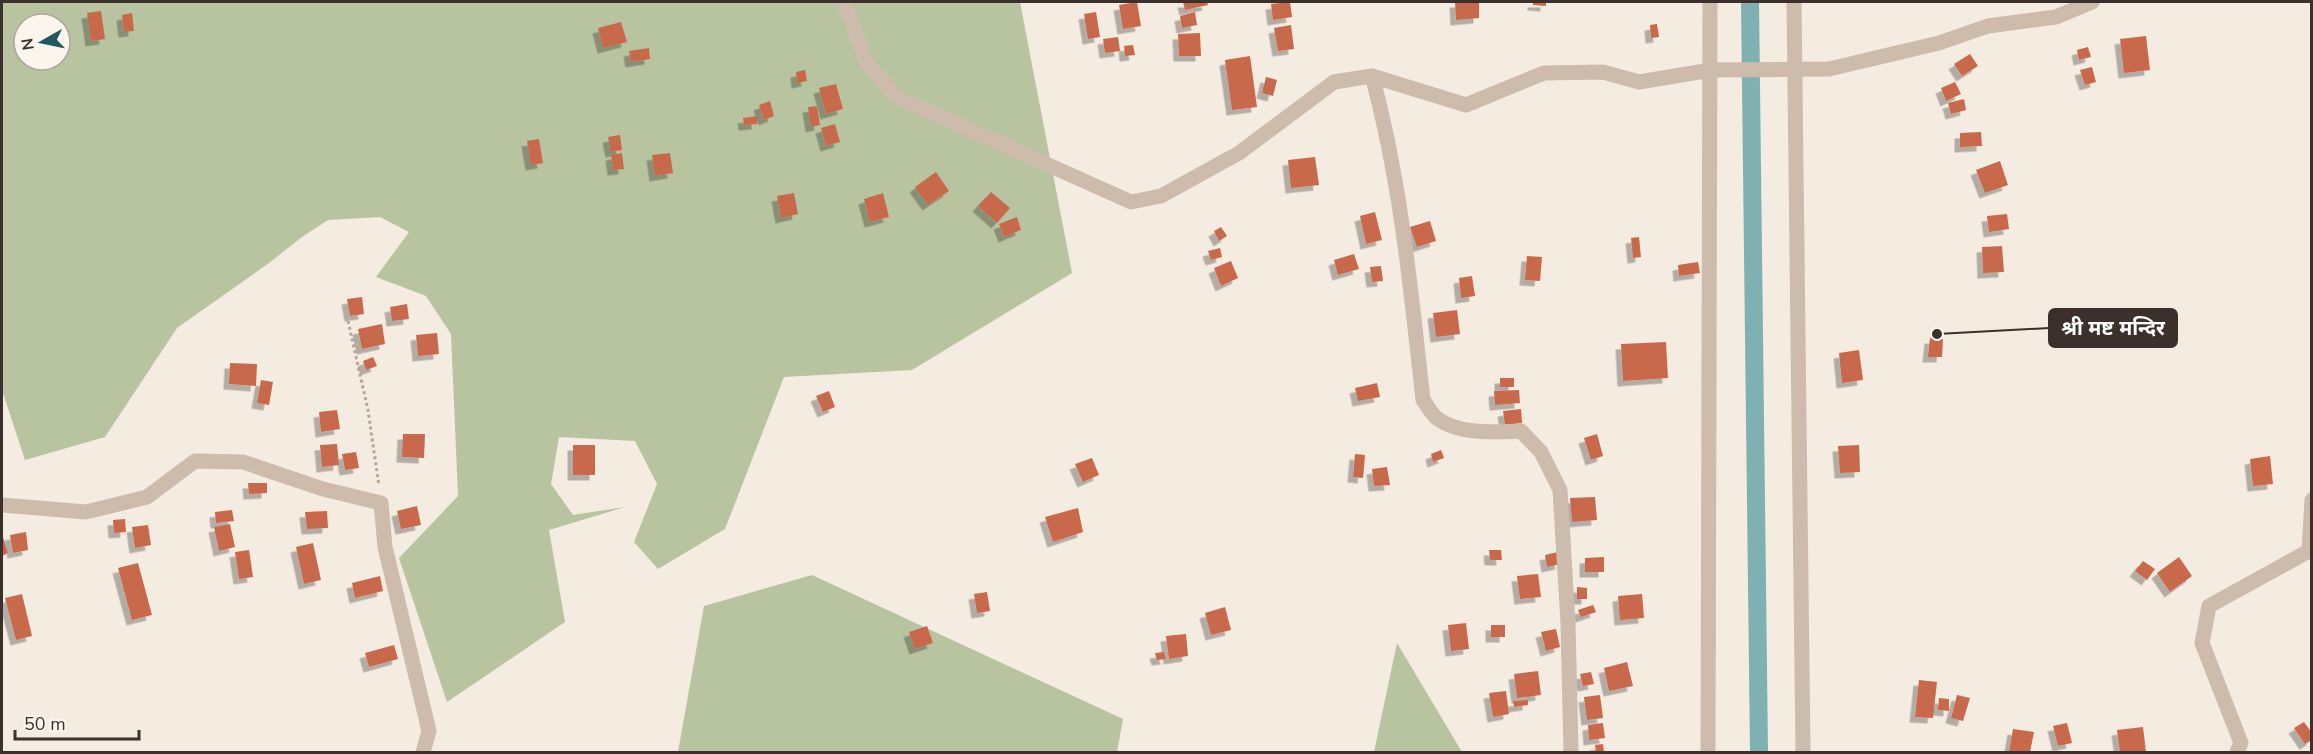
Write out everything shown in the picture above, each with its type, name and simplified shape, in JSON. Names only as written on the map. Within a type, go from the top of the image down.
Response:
[{"type":"street","points":[[844,2],[866,62],[897,97],[1131,202],[1161,196],[1239,153],[1334,82],[1372,76],[1466,105],[1544,73],[1603,72],[1639,82],[1715,71],[1829,69],[1858,64],[1939,43],[1988,26],[2056,17],[2092,2]]},
{"type":"street","points":[[1708,753],[1715,71],[1710,2]]},
{"type":"street","points":[[1794,2],[1789,70],[1803,753]]},
{"type":"street","points":[[1372,76],[1383,119],[1406,252],[1423,400],[1436,418],[1455,428],[1494,432],[1521,431],[1541,452],[1560,490],[1568,623],[1571,753]]},
{"type":"street","points":[[2,505],[86,512],[147,497],[195,461],[243,462],[323,489],[381,502],[385,547],[429,731],[423,753]]},
{"type":"street","points":[[2237,753],[2241,743],[2202,643],[2209,606],[2309,551],[2312,500]]},
{"type":"path","points":[[348,321],[368,410],[381,502]]},
{"type":"green space","points":[[2,2],[1020,2],[1072,273],[912,370],[784,377],[725,529],[658,569],[634,542],[657,484],[635,441],[559,437],[551,484],[573,515],[625,507],[549,530],[565,622],[447,702],[399,558],[458,496],[451,334],[426,296],[376,277],[409,232],[380,217],[328,220],[177,328],[105,437],[25,460],[2,390]]},
{"type":"green space","points":[[812,575],[1123,719],[1117,752],[678,752],[704,606]]},
{"type":"green space","points":[[1397,643],[1462,752],[1374,752]]},
{"type":"building","points":[[1137,2],[1141,26],[1123,29],[1119,5]]},
{"type":"building","points":[[1183,2],[1207,2],[1208,5],[1185,10]]},
{"type":"building","points":[[1290,2],[1292,17],[1273,20],[1271,4]]},
{"type":"building","points":[[1455,2],[1479,2],[1479,18],[1456,20]]},
{"type":"building","points":[[1533,2],[1546,2],[1546,6],[1533,5]]},
{"type":"building","points":[[101,11],[105,39],[91,41],[87,13]]},
{"type":"building","points":[[1096,12],[1100,37],[1088,39],[1084,14]]},
{"type":"building","points":[[1195,12],[1197,25],[1182,28],[1180,16]]},
{"type":"building","points":[[132,13],[134,31],[124,32],[122,15]]},
{"type":"building","points":[[621,22],[627,42],[603,48],[598,28]]},
{"type":"building","points":[[1657,24],[1659,37],[1651,38],[1650,25]]},
{"type":"building","points":[[1291,25],[1294,49],[1278,51],[1274,28]]},
{"type":"building","points":[[1200,33],[1201,56],[1179,56],[1178,34]]},
{"type":"building","points":[[2146,36],[2150,70],[2124,73],[2120,39]]},
{"type":"building","points":[[1118,37],[1120,51],[1105,53],[1103,39]]},
{"type":"building","points":[[1133,45],[1135,55],[1125,56],[1124,46]]},
{"type":"building","points":[[2088,47],[2091,57],[2079,60],[2077,50]]},
{"type":"building","points":[[649,48],[650,59],[631,62],[629,51]]},
{"type":"building","points":[[1970,54],[1978,66],[1962,76],[1954,64]]},
{"type":"building","points":[[1250,56],[1257,107],[1232,110],[1225,60]]},
{"type":"building","points":[[2092,67],[2096,82],[2085,85],[2080,70]]},
{"type":"building","points":[[805,70],[807,81],[797,83],[796,72]]},
{"type":"building","points":[[1266,77],[1277,80],[1273,96],[1262,93]]},
{"type":"building","points":[[1955,82],[1961,94],[1946,101],[1941,88]]},
{"type":"building","points":[[836,84],[843,109],[826,114],[819,88]]},
{"type":"building","points":[[1964,99],[1966,110],[1951,114],[1948,103]]},
{"type":"building","points":[[770,101],[774,116],[764,120],[759,105]]},
{"type":"building","points":[[817,106],[820,125],[811,127],[808,107]]},
{"type":"building","points":[[757,116],[757,124],[744,125],[743,118]]},
{"type":"building","points":[[835,124],[840,142],[826,146],[821,128]]},
{"type":"building","points":[[1981,132],[1982,146],[1960,147],[1960,133]]},
{"type":"building","points":[[620,135],[622,150],[611,152],[608,137]]},
{"type":"building","points":[[539,139],[543,163],[531,165],[527,141]]},
{"type":"building","points":[[622,153],[624,169],[613,170],[611,155]]},
{"type":"building","points":[[670,153],[673,173],[655,176],[652,155]]},
{"type":"building","points":[[1315,157],[1319,185],[1291,188],[1288,160]]},
{"type":"building","points":[[2000,161],[2008,185],[1985,193],[1976,170]]},
{"type":"building","points":[[936,172],[949,191],[928,205],[915,187]]},
{"type":"building","points":[[991,192],[1010,208],[997,223],[978,206]]},
{"type":"building","points":[[794,193],[798,214],[781,218],[777,196]]},
{"type":"building","points":[[883,193],[889,217],[870,222],[864,199]]},
{"type":"building","points":[[1375,212],[1382,240],[1366,244],[1360,216]]},
{"type":"building","points":[[2007,214],[2009,229],[1989,232],[1987,216]]},
{"type":"building","points":[[1017,217],[1021,230],[1004,237],[999,224]]},
{"type":"building","points":[[1430,221],[1436,241],[1417,247],[1410,227]]},
{"type":"building","points":[[1221,227],[1227,236],[1219,241],[1214,231]]},
{"type":"building","points":[[1639,237],[1641,257],[1633,258],[1631,238]]},
{"type":"building","points":[[2002,246],[2004,272],[1983,273],[1982,247]]},
{"type":"building","points":[[1220,248],[1222,257],[1211,260],[1208,251]]},
{"type":"building","points":[[1354,254],[1359,269],[1338,275],[1334,260]]},
{"type":"building","points":[[1527,256],[1542,257],[1540,281],[1525,280]]},
{"type":"building","points":[[1231,261],[1238,278],[1221,286],[1214,268]]},
{"type":"building","points":[[1698,262],[1700,273],[1679,276],[1678,265]]},
{"type":"building","points":[[1381,266],[1383,281],[1372,282],[1370,267]]},
{"type":"building","points":[[1472,276],[1475,296],[1461,298],[1459,278]]},
{"type":"building","points":[[362,297],[364,314],[350,316],[347,299]]},
{"type":"building","points":[[407,304],[409,319],[392,321],[390,307]]},
{"type":"building","points":[[1457,310],[1460,334],[1436,337],[1433,313]]},
{"type":"building","points":[[382,324],[385,344],[362,349],[358,329]]},
{"type":"building","points":[[437,333],[439,354],[418,356],[416,335]]},
{"type":"building","points":[[1930,338],[1943,339],[1942,357],[1928,357]]},
{"type":"building","points":[[1666,342],[1668,378],[1623,381],[1621,344]]},
{"type":"building","points":[[1859,350],[1863,380],[1842,383],[1839,353]]},
{"type":"building","points":[[373,357],[377,366],[366,370],[363,361]]},
{"type":"building","points":[[230,363],[257,364],[256,386],[229,384]]},
{"type":"building","points":[[1500,378],[1514,378],[1514,387],[1500,387]]},
{"type":"building","points":[[261,380],[273,382],[269,405],[257,403]]},
{"type":"building","points":[[1377,383],[1380,397],[1358,401],[1355,388]]},
{"type":"building","points":[[1519,390],[1520,403],[1495,405],[1494,391]]},
{"type":"building","points":[[829,391],[835,407],[823,412],[816,396]]},
{"type":"building","points":[[1521,409],[1522,423],[1505,425],[1503,411]]},
{"type":"building","points":[[337,410],[340,429],[321,432],[319,412]]},
{"type":"building","points":[[403,434],[425,434],[424,458],[402,457]]},
{"type":"building","points":[[1597,434],[1603,456],[1591,460],[1584,438]]},
{"type":"building","points":[[337,444],[339,465],[322,467],[320,445]]},
{"type":"building","points":[[573,445],[595,445],[595,475],[573,475]]},
{"type":"building","points":[[1859,445],[1860,472],[1840,473],[1838,446]]},
{"type":"building","points":[[1441,450],[1444,458],[1433,462],[1431,454]]},
{"type":"building","points":[[356,452],[359,468],[345,470],[342,454]]},
{"type":"building","points":[[1355,454],[1365,455],[1363,478],[1353,477]]},
{"type":"building","points":[[2270,456],[2273,484],[2253,486],[2250,459]]},
{"type":"building","points":[[1092,458],[1099,475],[1083,482],[1075,464]]},
{"type":"building","points":[[1387,467],[1390,485],[1374,486],[1372,469]]},
{"type":"building","points":[[248,483],[267,483],[267,493],[249,494]]},
{"type":"building","points":[[1595,497],[1597,520],[1572,522],[1570,498]]},
{"type":"building","points":[[417,506],[421,525],[401,529],[397,511]]},
{"type":"building","points":[[1078,508],[1083,532],[1053,542],[1045,517]]},
{"type":"building","points":[[232,510],[234,521],[216,523],[215,512]]},
{"type":"building","points":[[327,511],[328,528],[307,529],[305,512]]},
{"type":"building","points":[[125,519],[126,532],[114,533],[113,520]]},
{"type":"building","points":[[230,524],[235,547],[219,551],[214,527]]},
{"type":"building","points":[[148,525],[151,545],[135,548],[132,527]]},
{"type":"building","points":[[26,532],[28,550],[13,553],[10,535]]},
{"type":"building","points":[[2,534],[8,553],[2,556]]},
{"type":"building","points":[[313,543],[321,580],[304,584],[296,547]]},
{"type":"building","points":[[249,550],[253,577],[239,579],[235,552]]},
{"type":"building","points":[[1489,550],[1501,550],[1502,560],[1490,560]]},
{"type":"building","points":[[1558,552],[1561,564],[1547,567],[1545,555]]},
{"type":"building","points":[[1604,557],[1604,572],[1585,572],[1585,558]]},
{"type":"building","points":[[2179,557],[2192,576],[2170,592],[2157,573]]},
{"type":"building","points":[[2143,561],[2155,569],[2147,580],[2135,571]]},
{"type":"building","points":[[138,563],[152,615],[132,620],[118,568]]},
{"type":"building","points":[[1538,574],[1541,597],[1520,599],[1517,576]]},
{"type":"building","points":[[380,576],[383,591],[355,598],[352,583]]},
{"type":"building","points":[[1577,587],[1587,588],[1587,599],[1577,599]]},
{"type":"building","points":[[987,592],[990,611],[977,613],[974,594]]},
{"type":"building","points":[[22,594],[32,636],[16,640],[5,598]]},
{"type":"building","points":[[1642,594],[1644,618],[1620,620],[1618,596]]},
{"type":"building","points":[[1593,605],[1596,612],[1581,617],[1578,610]]},
{"type":"building","points":[[1225,607],[1231,630],[1211,635],[1205,613]]},
{"type":"building","points":[[1466,623],[1469,649],[1451,651],[1448,625]]},
{"type":"building","points":[[1491,625],[1505,625],[1505,637],[1491,637]]},
{"type":"building","points":[[927,626],[933,643],[915,649],[909,632]]},
{"type":"building","points":[[1556,629],[1560,647],[1546,651],[1541,632]]},
{"type":"building","points":[[1186,634],[1188,656],[1169,659],[1166,636]]},
{"type":"building","points":[[394,645],[398,659],[369,667],[365,653]]},
{"type":"building","points":[[1164,652],[1166,659],[1157,660],[1155,653]]},
{"type":"building","points":[[1627,662],[1633,686],[1609,691],[1604,668]]},
{"type":"building","points":[[1538,671],[1541,695],[1517,698],[1514,674]]},
{"type":"building","points":[[1591,672],[1594,684],[1583,686],[1580,674]]},
{"type":"building","points":[[1919,680],[1937,682],[1933,718],[1915,717]]},
{"type":"building","points":[[1506,691],[1509,714],[1493,717],[1489,693]]},
{"type":"building","points":[[1600,695],[1603,718],[1587,720],[1584,697]]},
{"type":"building","points":[[1957,695],[1970,698],[1963,721],[1951,718]]},
{"type":"building","points":[[1939,698],[1949,699],[1949,711],[1938,710]]},
{"type":"building","points":[[1528,700],[1528,705],[1514,707],[1513,701]]},
{"type":"building","points":[[2304,722],[2312,733],[2312,740],[2305,744],[2294,728]]},
{"type":"building","points":[[1603,723],[1605,738],[1589,740],[1588,725]]},
{"type":"building","points":[[2067,723],[2072,743],[2058,746],[2053,726]]},
{"type":"building","points":[[2143,727],[2146,752],[2120,752],[2117,730]]},
{"type":"building","points":[[2013,729],[2034,732],[2030,752],[2009,752]]},
{"type":"building","points":[[1603,744],[1604,752],[1596,752],[1595,745]]},
{"type":"waterway","points":[[1750,2],[1759,752]]},
{"type":"place","name":"श्री मष्ट मन्दिर","points":[[1937,334]]}]
